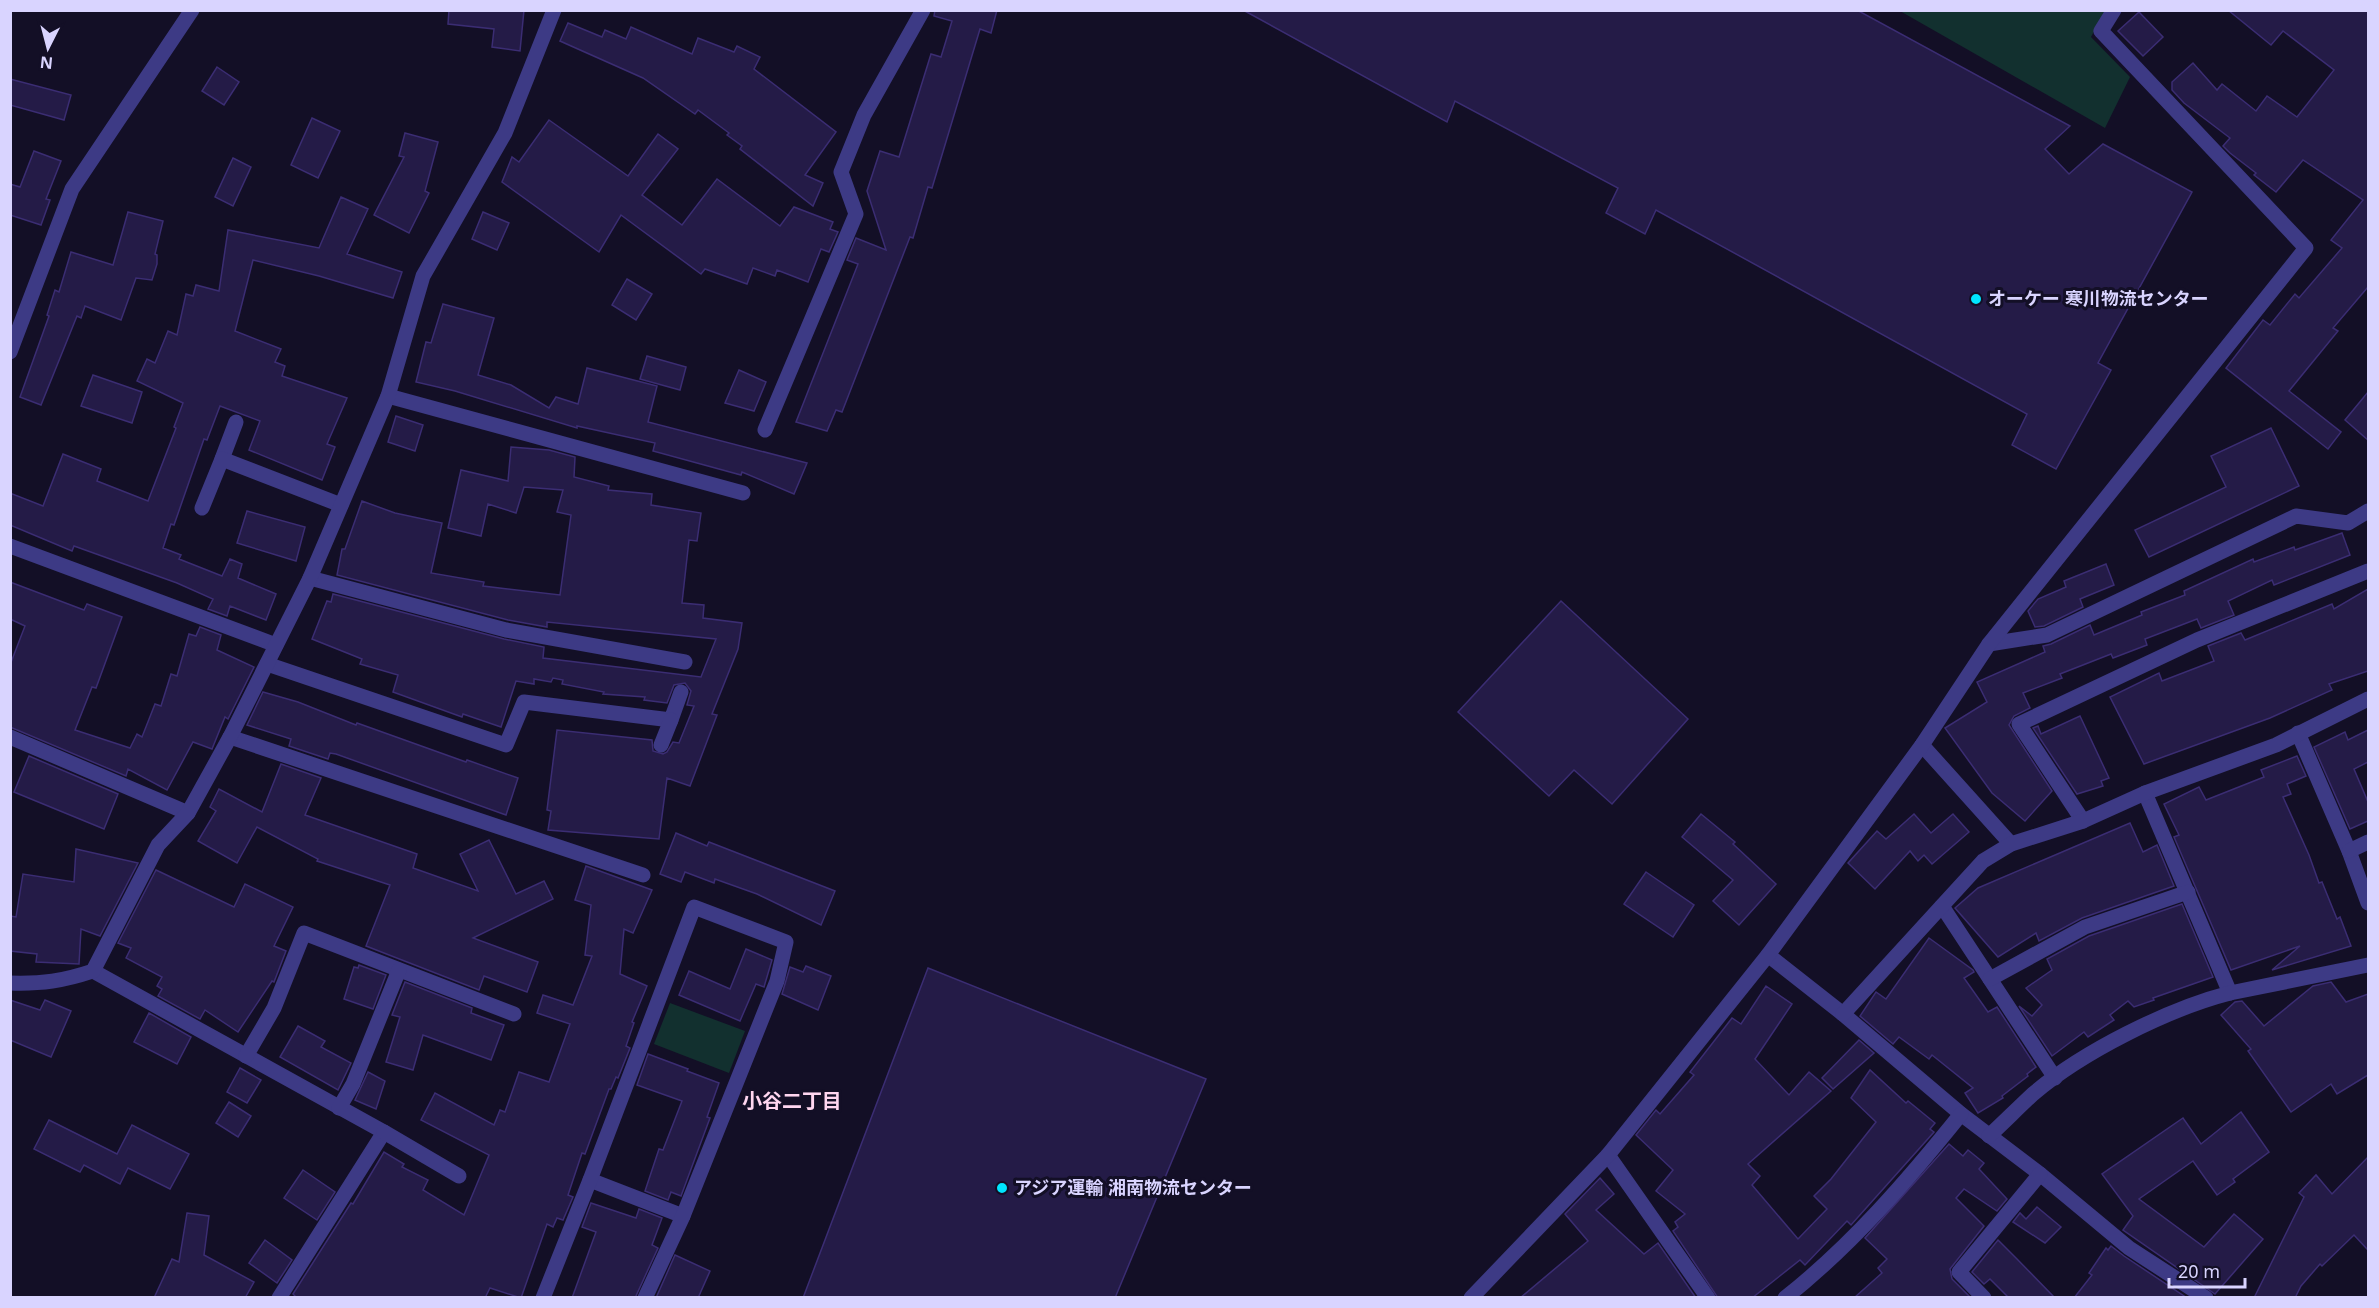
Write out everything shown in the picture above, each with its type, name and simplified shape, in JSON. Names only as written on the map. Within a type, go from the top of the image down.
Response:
[{"type":"street","points":[[10,352],[72,189],[192,10]]},
{"type":"street","points":[[10,983],[39,984],[66,981],[93,971],[158,845],[188,813],[230,737],[310,578],[388,396],[423,276],[505,133],[554,10]]},
{"type":"street","points":[[765,430],[856,214],[841,172],[864,115],[923,10]]},
{"type":"street","points":[[1471,1298],[1608,1155],[1768,955],[1922,745],[1989,644],[2306,248],[2101,31],[2114,10]]},
{"type":"street","points":[[388,396],[743,493]]},
{"type":"street","points":[[202,508],[236,422]]},
{"type":"street","points":[[222,459],[341,506]]},
{"type":"street","points":[[1989,644],[2047,635],[2296,516],[2349,523],[2368,511]]},
{"type":"street","points":[[10,546],[276,645]]},
{"type":"street","points":[[2083,821],[2019,724],[2197,640],[2368,571]]},
{"type":"street","points":[[310,578],[506,630],[685,662]]},
{"type":"street","points":[[267,664],[506,745],[524,702],[671,720]]},
{"type":"street","points":[[661,745],[681,692]]},
{"type":"street","points":[[1843,1014],[1983,861],[2011,844],[2083,821],[2145,793],[2276,745],[2368,699]]},
{"type":"street","points":[[2298,734],[2349,851],[2368,903]]},
{"type":"street","points":[[230,737],[643,875]]},
{"type":"street","points":[[10,738],[188,813]]},
{"type":"street","points":[[1922,745],[2011,844]]},
{"type":"street","points":[[2145,793],[2230,993]]},
{"type":"street","points":[[2349,851],[2368,843]]},
{"type":"street","points":[[1990,979],[2085,927],[2188,892]]},
{"type":"street","points":[[1942,906],[2055,1078]]},
{"type":"street","points":[[543,1298],[694,907],[786,942],[777,981],[682,1216],[645,1298]]},
{"type":"street","points":[[246,1056],[274,1008],[304,933],[514,1014]]},
{"type":"street","points":[[1768,955],[1843,1014],[1961,1114],[2040,1174],[2129,1248],[2206,1298]]},
{"type":"street","points":[[1989,1136],[2034,1094],[2089,1054],[2164,1017],[2209,998],[2368,966]]},
{"type":"street","points":[[339,1108],[353,1084],[399,970]]},
{"type":"street","points":[[93,971],[459,1176]]},
{"type":"street","points":[[1785,1298],[1845,1246],[1926,1159],[1961,1114]]},
{"type":"street","points":[[279,1298],[384,1132]]},
{"type":"street","points":[[1608,1155],[1708,1298]]},
{"type":"street","points":[[1984,1298],[1959,1272],[2040,1174]]},
{"type":"street","points":[[590,1180],[682,1216]]},
{"type":"green space","points":[[1900,11],[2105,11],[2091,37],[2130,77],[2105,128]]},
{"type":"green space","points":[[670,1003],[745,1031],[729,1073],[654,1044]]},
{"type":"building","points":[[449,10],[524,10],[520,51],[492,47],[494,29],[448,24]]},
{"type":"building","points":[[935,10],[997,10],[991,33],[980,29],[932,188],[928,187],[913,238],[910,237],[842,412],[836,410],[827,431],[796,422],[858,264],[847,260],[856,238],[886,250],[867,191],[880,151],[899,157],[931,54],[941,57],[952,21],[934,16]]},
{"type":"building","name":"オーケー 寒川物流センター","points":[[1243,10],[1857,10],[2070,126],[2045,149],[2069,174],[2103,144],[2192,192],[2098,363],[2111,370],[2056,469],[2012,445],[2027,414],[1656,210],[1645,234],[1606,213],[1618,188],[1455,101],[1447,122]]},
{"type":"building","points":[[2228,10],[2368,10],[2368,287],[2333,328],[2338,331],[2289,391],[2341,432],[2328,449],[2226,368],[2263,320],[2270,325],[2295,294],[2299,298],[2342,248],[2331,240],[2363,200],[2303,160],[2276,192],[2223,146],[2230,138],[2184,103],[2172,90],[2172,82],[2193,63],[2217,90],[2222,84],[2256,111],[2267,96],[2297,117],[2334,70],[2283,31],[2271,45]]},
{"type":"building","points":[[2139,12],[2163,37],[2143,56],[2118,31]]},
{"type":"building","points":[[568,23],[602,37],[605,30],[626,39],[631,27],[692,54],[698,38],[734,52],[737,46],[760,57],[754,69],[836,132],[805,175],[823,183],[813,206],[740,149],[742,146],[727,135],[729,133],[698,110],[695,114],[643,78],[560,41]]},
{"type":"building","points":[[217,67],[239,82],[224,105],[202,91]]},
{"type":"building","points":[[10,79],[71,95],[64,120],[10,105]]},
{"type":"building","points":[[312,118],[340,131],[318,178],[291,165]]},
{"type":"building","points":[[549,120],[628,176],[658,134],[678,149],[642,195],[682,225],[717,179],[780,226],[794,207],[833,222],[830,229],[838,232],[829,252],[821,249],[808,282],[777,270],[775,276],[753,268],[747,284],[705,269],[701,274],[621,215],[599,252],[502,182],[512,157],[519,162]]},
{"type":"building","points":[[405,133],[438,142],[425,191],[429,193],[409,233],[374,215],[404,157],[399,156]]},
{"type":"building","points":[[34,151],[61,161],[46,199],[50,200],[41,225],[10,215],[10,184],[20,187]]},
{"type":"building","points":[[233,158],[251,167],[233,206],[215,197]]},
{"type":"building","points":[[341,197],[368,209],[347,254],[402,272],[393,298],[319,276],[253,260],[235,331],[281,349],[275,362],[285,366],[282,376],[347,398],[327,444],[335,447],[322,480],[249,450],[260,421],[220,406],[207,440],[204,439],[174,525],[171,524],[163,548],[181,555],[179,559],[222,576],[230,559],[242,564],[238,578],[276,594],[266,620],[230,606],[227,616],[208,609],[213,599],[177,583],[74,546],[72,551],[10,525],[10,493],[43,506],[63,454],[101,469],[97,481],[148,501],[176,428],[174,427],[183,403],[137,381],[147,359],[155,363],[168,331],[177,335],[186,294],[193,296],[196,285],[219,291],[228,230],[319,248]]},
{"type":"building","points":[[128,212],[163,221],[155,254],[157,264],[152,280],[136,278],[121,320],[85,306],[81,318],[77,316],[41,405],[20,397],[49,316],[47,315],[55,290],[59,292],[71,252],[113,265]]},
{"type":"building","points":[[483,212],[509,223],[497,250],[472,239]]},
{"type":"building","points":[[627,279],[652,294],[636,320],[612,305]]},
{"type":"building","points":[[443,304],[494,318],[478,375],[511,385],[549,408],[556,397],[578,404],[587,368],[657,386],[648,422],[807,463],[794,494],[742,472],[741,475],[653,451],[655,443],[577,426],[577,428],[455,391],[416,382],[426,342],[431,343]]},
{"type":"building","points":[[647,356],[686,367],[680,390],[640,379]]},
{"type":"building","points":[[739,370],[766,382],[754,411],[725,403]]},
{"type":"building","points":[[93,375],[142,392],[132,423],[81,406]]},
{"type":"building","points":[[2368,392],[2368,440],[2345,420]]},
{"type":"building","points":[[396,416],[423,425],[415,451],[388,442]]},
{"type":"building","points":[[2271,428],[2299,486],[2149,557],[2135,530],[2226,487],[2211,456]]},
{"type":"building","points":[[511,447],[549,450],[575,457],[574,477],[609,486],[608,490],[652,494],[651,505],[701,513],[697,541],[689,540],[682,603],[704,605],[703,618],[742,623],[738,649],[712,714],[717,715],[690,786],[667,778],[659,839],[548,830],[551,811],[547,810],[557,730],[652,740],[653,751],[663,754],[673,742],[679,743],[694,706],[687,705],[691,691],[685,683],[674,685],[667,703],[644,700],[645,697],[603,694],[604,692],[562,684],[563,680],[553,678],[551,682],[534,679],[534,684],[516,681],[501,727],[463,714],[462,717],[393,692],[398,675],[360,664],[362,659],[312,639],[327,601],[331,602],[333,594],[504,639],[544,647],[543,658],[701,677],[716,639],[547,622],[547,627],[508,620],[337,575],[342,549],[345,549],[362,501],[395,513],[442,523],[431,573],[484,582],[483,586],[560,595],[571,515],[557,512],[563,490],[524,487],[516,513],[488,504],[481,536],[448,528],[461,470],[508,481]]},
{"type":"building","points":[[247,511],[305,527],[296,561],[237,543]]},
{"type":"building","points":[[2342,533],[2350,555],[2274,585],[2272,580],[2228,601],[2234,615],[2201,628],[2197,619],[2145,639],[2147,645],[2113,658],[2111,654],[2060,674],[2062,678],[2023,693],[2030,708],[2014,716],[2009,725],[2052,791],[2025,821],[1992,793],[1945,728],[1987,702],[1977,682],[2045,652],[2043,646],[2090,625],[2094,635],[2142,615],[2141,612],[2185,595],[2184,591],[2253,559],[2254,562]]},
{"type":"building","points":[[2106,564],[2114,585],[2080,599],[2083,607],[2044,626],[2035,627],[2028,611],[2038,599],[2066,587],[2064,581]]},
{"type":"building","points":[[10,582],[84,610],[87,604],[122,617],[96,688],[92,687],[75,730],[130,748],[137,734],[142,737],[155,704],[161,706],[171,674],[177,676],[189,634],[196,636],[200,627],[221,635],[217,650],[254,667],[228,719],[225,717],[212,749],[193,742],[167,790],[128,769],[126,776],[10,727],[10,665],[25,626],[10,619]]},
{"type":"building","points":[[2368,589],[2368,671],[2329,684],[2332,690],[2270,718],[2144,764],[2110,697],[2159,673],[2162,681],[2214,661],[2208,646],[2241,633],[2245,640],[2332,604],[2334,609]]},
{"type":"building","points":[[1561,601],[1688,719],[1612,804],[1574,770],[1549,796],[1458,712]]},
{"type":"building","points":[[263,692],[518,778],[506,815],[336,754],[330,753],[328,759],[289,746],[291,739],[247,725]]},
{"type":"building","points":[[2080,716],[2109,778],[2101,781],[2103,786],[2077,794],[2033,728],[2038,726],[2041,734]]},
{"type":"building","points":[[2368,730],[2368,762],[2354,769],[2368,802],[2368,821],[2350,829],[2314,747],[2345,732],[2348,740]]},
{"type":"building","points":[[29,756],[118,794],[104,829],[14,792]]},
{"type":"building","points":[[2297,756],[2306,776],[2287,784],[2291,794],[2283,797],[2319,883],[2322,882],[2337,919],[2340,917],[2351,946],[2272,970],[2300,946],[2231,970],[2174,837],[2179,835],[2164,804],[2199,787],[2206,800],[2264,777],[2261,770]]},
{"type":"building","points":[[281,764],[321,778],[305,815],[417,854],[413,868],[478,891],[460,854],[489,840],[516,894],[544,881],[553,899],[473,938],[538,962],[527,992],[484,976],[479,990],[366,946],[390,885],[317,861],[318,859],[257,827],[237,863],[198,841],[216,811],[210,807],[219,789],[262,812]]},
{"type":"building","points":[[1701,814],[1735,842],[1733,844],[1776,884],[1739,925],[1713,901],[1733,880],[1682,837]]},
{"type":"building","points":[[1914,814],[1931,833],[1953,814],[1969,832],[1932,864],[1924,855],[1918,861],[1910,851],[1875,889],[1848,863],[1877,831],[1886,839]]},
{"type":"building","points":[[2130,823],[2143,852],[2157,845],[2174,886],[2082,918],[2039,941],[2036,933],[1998,957],[1955,908],[1978,888]]},
{"type":"building","points":[[676,833],[707,846],[709,842],[835,891],[821,925],[757,894],[715,879],[714,883],[685,872],[681,882],[660,874]]},
{"type":"building","points":[[76,849],[138,863],[100,936],[81,929],[79,964],[36,962],[37,954],[10,951],[10,916],[16,917],[23,874],[74,882]]},
{"type":"building","points":[[586,866],[652,890],[633,933],[624,929],[620,974],[647,986],[632,1022],[634,1023],[626,1046],[630,1048],[618,1078],[616,1077],[609,1089],[585,1154],[582,1153],[568,1195],[573,1197],[563,1220],[557,1218],[553,1227],[547,1224],[521,1298],[490,1288],[485,1298],[297,1298],[293,1294],[351,1203],[353,1204],[384,1152],[404,1164],[402,1167],[428,1180],[423,1190],[464,1215],[489,1155],[421,1120],[435,1093],[494,1125],[500,1110],[505,1112],[519,1072],[549,1082],[570,1024],[537,1013],[543,995],[573,1005],[592,956],[585,955],[591,905],[575,900]]},
{"type":"building","points":[[156,870],[234,907],[245,884],[293,907],[274,946],[286,951],[274,982],[272,981],[238,1032],[205,1010],[200,1019],[158,996],[162,989],[157,986],[162,977],[126,958],[131,948],[118,943]]},
{"type":"building","points":[[1646,872],[1694,905],[1673,937],[1624,904]]},
{"type":"building","points":[[2182,904],[2213,977],[2134,1007],[2128,1001],[2110,1015],[2114,1020],[2088,1037],[2084,1032],[2052,1056],[2019,1006],[2032,1016],[2042,1005],[2026,988],[2052,970],[2047,959],[2089,936]]},
{"type":"building","points":[[1929,938],[1973,970],[1974,972],[1964,978],[1988,1012],[1997,1007],[2036,1067],[2002,1096],[2003,1098],[1978,1113],[1965,1093],[1973,1088],[1932,1055],[1929,1059],[1899,1037],[1893,1044],[1860,1016],[1876,992],[1886,999]]},
{"type":"building","points":[[746,949],[772,960],[764,987],[756,984],[740,1021],[679,995],[689,971],[730,989]]},
{"type":"building","points":[[359,965],[386,975],[373,1009],[344,999],[354,967],[358,968]]},
{"type":"building","points":[[806,966],[831,976],[818,1010],[782,994],[790,967],[803,972]]},
{"type":"building","name":"アジア運輸 湘南物流センター","points":[[928,968],[1206,1079],[1115,1298],[803,1298]]},
{"type":"building","points":[[405,982],[472,1008],[471,1013],[504,1025],[491,1060],[423,1035],[413,1070],[386,1062],[400,1017],[392,1015]]},
{"type":"building","points":[[2331,982],[2346,1002],[2368,994],[2368,1075],[2337,1094],[2331,1084],[2291,1112],[2248,1051],[2251,1049],[2221,1015],[2235,1002],[2242,1001],[2264,1026],[2313,986]]},
{"type":"building","points":[[1766,986],[1792,1004],[1755,1059],[1789,1095],[1809,1072],[1831,1091],[1748,1164],[1760,1176],[1752,1185],[1798,1239],[1827,1209],[1814,1196],[1831,1179],[1876,1122],[1851,1098],[1870,1070],[1906,1103],[1908,1101],[1935,1123],[1930,1129],[1934,1132],[1851,1225],[1847,1221],[1805,1265],[1800,1260],[1752,1298],[1718,1298],[1673,1231],[1678,1227],[1675,1222],[1685,1214],[1656,1191],[1673,1170],[1636,1135],[1656,1110],[1660,1114],[1694,1075],[1690,1072],[1732,1018],[1741,1024]]},
{"type":"building","points":[[10,1000],[40,1010],[45,1000],[71,1011],[51,1057],[10,1040]]},
{"type":"building","points":[[149,1013],[191,1037],[177,1064],[134,1042]]},
{"type":"building","points":[[298,1026],[325,1041],[321,1047],[351,1063],[338,1090],[280,1057]]},
{"type":"building","points":[[1859,1040],[1874,1053],[1833,1089],[1822,1078]]},
{"type":"building","points":[[648,1054],[719,1083],[707,1117],[710,1118],[681,1196],[671,1192],[668,1200],[645,1191],[659,1149],[663,1150],[682,1101],[637,1085]]},
{"type":"building","points":[[240,1068],[261,1080],[247,1103],[227,1092]]},
{"type":"building","points":[[368,1072],[385,1081],[376,1109],[355,1100]]},
{"type":"building","points":[[229,1102],[251,1116],[238,1137],[216,1123]]},
{"type":"building","points":[[2241,1112],[2269,1152],[2233,1179],[2235,1182],[2217,1195],[2193,1161],[2139,1199],[2204,1247],[2234,1214],[2263,1239],[2215,1294],[2123,1230],[2133,1216],[2102,1174],[2183,1118],[2201,1144]]},
{"type":"building","points":[[49,1120],[117,1154],[132,1125],[189,1154],[170,1189],[128,1168],[120,1184],[84,1165],[80,1172],[34,1149]]},
{"type":"building","points":[[1949,1144],[1963,1156],[1968,1150],[1984,1163],[1979,1169],[2007,1199],[1997,1211],[1964,1189],[1956,1198],[1984,1226],[1950,1269],[1952,1279],[1970,1297],[1854,1298],[1882,1273],[1878,1268],[1887,1259],[1865,1238]]},
{"type":"building","points":[[2368,1157],[2368,1250],[2354,1235],[2322,1266],[2320,1264],[2301,1286],[2295,1298],[2254,1298],[2304,1197],[2299,1193],[2316,1175],[2332,1194]]},
{"type":"building","points":[[303,1170],[335,1192],[317,1220],[284,1198]]},
{"type":"building","points":[[1600,1178],[1614,1194],[1596,1210],[1644,1254],[1658,1243],[1696,1298],[1520,1298],[1588,1241],[1565,1214]]},
{"type":"building","points":[[591,1203],[636,1218],[639,1209],[662,1218],[652,1245],[658,1248],[635,1298],[572,1298],[596,1232],[582,1227]]},
{"type":"building","points":[[2037,1207],[2061,1227],[2045,1243],[2013,1222],[2020,1213],[2026,1219]]},
{"type":"building","points":[[187,1213],[209,1216],[204,1255],[254,1282],[245,1298],[154,1298],[172,1259],[179,1262]]},
{"type":"building","points":[[265,1240],[292,1260],[277,1283],[249,1263]]},
{"type":"building","points":[[1998,1240],[2055,1298],[2009,1298],[1990,1279],[1984,1284],[1972,1272]]},
{"type":"building","points":[[2111,1246],[2187,1298],[2074,1298],[2092,1275],[2089,1273],[2106,1248],[2108,1250]]},
{"type":"building","points":[[675,1255],[710,1271],[698,1298],[656,1298]]},
{"type":"place","name":"オーケー 寒川物流センター","points":[[1976,299]]},
{"type":"place","name":"アジア運輸 湘南物流センター","points":[[1002,1188]]},
{"type":"district","name":"小谷二丁目","points":[[792,1101]]}]
